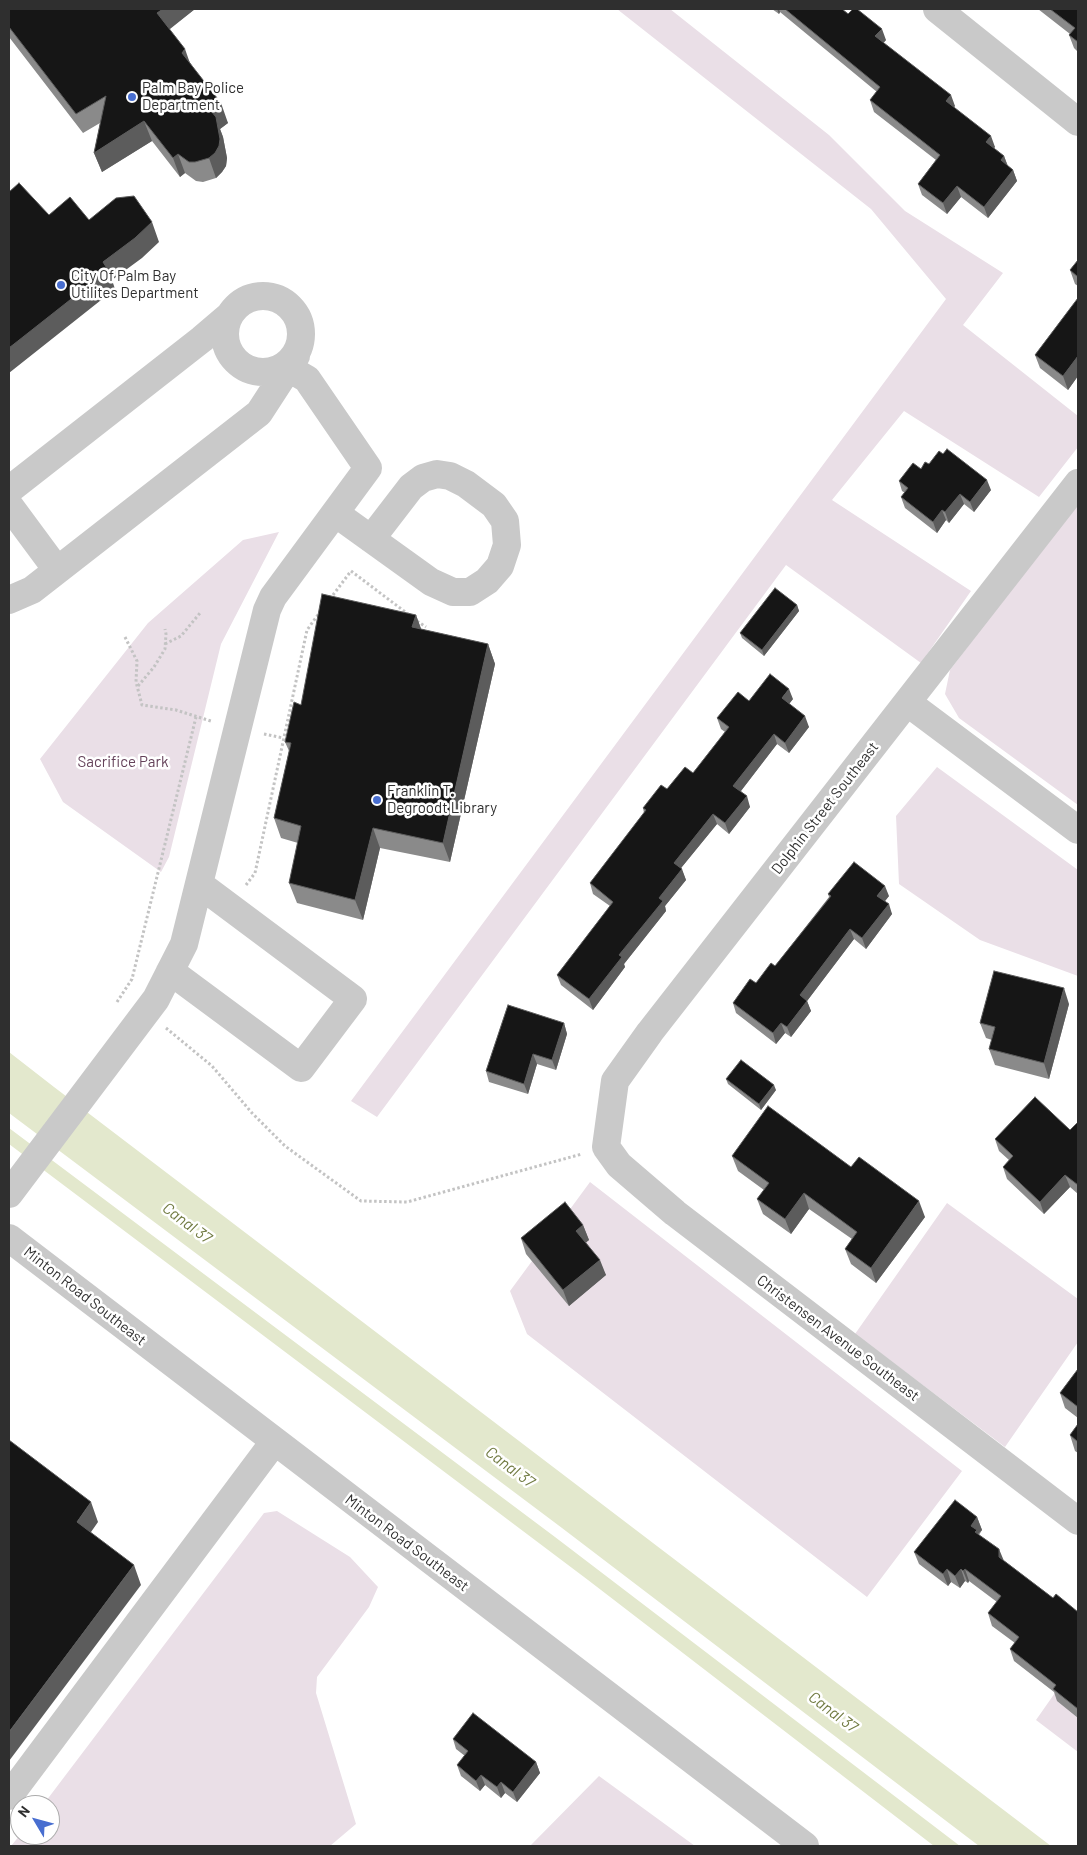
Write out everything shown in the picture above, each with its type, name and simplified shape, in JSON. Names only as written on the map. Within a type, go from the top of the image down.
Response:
[{"type":"street","points":[[938,9],[1078,122]]},
{"type":"street","points":[[9,600],[32,590],[259,413],[292,362],[302,341],[301,322],[291,306],[275,297],[252,297],[238,305],[230,316],[225,328],[225,342],[227,349],[239,365],[251,371],[262,373],[280,369],[292,362]]},
{"type":"street","points":[[9,490],[230,316]]},
{"type":"street","points":[[9,1194],[156,998],[184,944],[268,610],[274,597],[368,468],[307,379],[292,362]]},
{"type":"street","points":[[335,513],[371,539],[431,582],[453,592],[470,592],[487,581],[500,566],[507,546],[504,521],[494,505],[466,484],[450,476],[437,474],[422,478],[411,487],[371,539]]},
{"type":"street","name":"Dolphin Street Southeast","points":[[606,1147],[615,1081],[650,1032],[1078,483]]},
{"type":"street","points":[[9,505],[57,570]]},
{"type":"street","points":[[908,703],[1078,830]]},
{"type":"street","points":[[170,971],[301,1068],[353,998],[199,884]]},
{"type":"street","name":"Christensen Avenue Southeast","points":[[606,1147],[619,1165],[675,1213],[1078,1521]]},
{"type":"street","name":"Minton Road Southeast","points":[[9,1238],[805,1846]]},
{"type":"street","points":[[9,1796],[274,1442]]},
{"type":"path","points":[[329,600],[351,571],[426,627]]},
{"type":"path","points":[[230,907],[255,873],[306,630],[323,608]]},
{"type":"path","points":[[165,644],[181,636],[200,613]]},
{"type":"path","points":[[137,687],[154,667],[164,649],[165,630]]},
{"type":"path","points":[[116,1004],[132,979],[196,717],[176,710],[142,704],[136,682],[137,661],[125,637]]},
{"type":"path","points":[[256,732],[283,738]]},
{"type":"path","points":[[146,1012],[212,1066],[252,1113],[285,1146],[361,1201],[407,1202],[606,1147]]},
{"type":"green space","points":[[617,9],[670,9],[829,135],[905,211],[1003,273],[963,325],[1078,416],[1078,447],[1039,497],[904,411],[832,500],[971,591],[921,663],[786,565],[377,1117],[351,1101],[946,299],[871,209]]},
{"type":"green space","points":[[1078,501],[1078,805],[959,718],[945,694],[950,670]]},
{"type":"green space","name":"Sacrifice Park","points":[[279,532],[221,644],[169,857],[161,872],[63,802],[40,759],[148,623],[243,540]]},
{"type":"green space","points":[[937,767],[1078,870],[1078,976],[980,940],[899,884],[896,816]]},
{"type":"green space","points":[[590,1182],[962,1471],[867,1597],[527,1334],[510,1291]]},
{"type":"green space","points":[[947,1203],[1078,1299],[1078,1342],[1005,1447],[855,1334]]},
{"type":"green space","points":[[277,1511],[350,1557],[378,1587],[369,1607],[317,1677],[316,1693],[356,1824],[330,1846],[11,1846],[60,1845],[60,1795],[51,1795],[264,1513]]},
{"type":"green space","points":[[1078,1660],[1078,1752],[1036,1720]]},
{"type":"green space","points":[[599,1776],[695,1846],[530,1846]]},
{"type":"water","name":"Canal 37","points":[[9,1052],[1051,1846],[979,1846],[562,1528],[9,1113]]},
{"type":"water","points":[[9,1128],[555,1537],[960,1846],[934,1846],[588,1580],[9,1144]]},
{"type":"building","name":"Palm Bay Police Department","points":[[9,9],[163,9],[157,13],[185,49],[182,53],[221,103],[211,111],[216,117],[220,139],[215,153],[209,158],[195,162],[189,162],[178,154],[173,158],[144,121],[94,153],[106,96],[76,114],[9,27]]},
{"type":"building","points":[[785,9],[842,9],[848,14],[853,9],[857,9],[882,29],[875,36],[951,95],[946,101],[991,136],[986,142],[1004,156],[1001,160],[1013,170],[984,207],[957,186],[943,203],[918,184],[940,155],[870,100],[880,87]]},
{"type":"building","points":[[1050,9],[1078,9],[1078,42],[1069,35],[1075,28]]},
{"type":"building","name":"City Of Palm Bay Utilites Department","points":[[19,183],[49,215],[70,197],[89,220],[116,198],[134,196],[152,222],[135,238],[103,262],[108,270],[9,348],[9,192]]},
{"type":"building","points":[[1078,260],[1078,277],[1070,270]]},
{"type":"building","points":[[1078,298],[1078,356],[1063,376],[1035,355]]},
{"type":"building","points":[[947,449],[987,480],[970,502],[960,494],[945,512],[942,510],[933,522],[901,497],[908,488],[899,481],[913,463],[921,469],[925,462],[929,464],[939,451],[943,454]]},
{"type":"building","points":[[775,588],[797,605],[762,650],[740,633]]},
{"type":"building","name":"Franklin T. Degroodt Library","points":[[322,594],[416,615],[412,627],[488,644],[443,843],[373,828],[355,900],[289,883],[301,826],[274,818],[291,743],[285,742],[294,702],[301,705]]},
{"type":"building","points":[[770,674],[789,689],[782,698],[805,716],[785,743],[774,734],[733,786],[747,796],[725,823],[713,814],[674,863],[682,869],[659,898],[663,901],[619,955],[622,957],[589,999],[557,975],[613,902],[590,883],[646,810],[643,808],[661,785],[667,789],[685,767],[693,773],[729,727],[717,718],[738,692],[749,701]]},
{"type":"building","points":[[854,862],[885,886],[877,896],[889,904],[862,938],[850,929],[800,995],[807,1001],[787,1027],[781,1023],[773,1033],[733,1003],[750,979],[756,983],[771,963],[775,966],[831,896],[828,894]]},
{"type":"building","points":[[994,971],[1064,988],[1044,1063],[989,1049],[995,1027],[980,1023]]},
{"type":"building","points":[[508,1005],[564,1023],[552,1060],[533,1054],[524,1084],[486,1071]]},
{"type":"building","points":[[741,1060],[774,1085],[759,1104],[726,1079]]},
{"type":"building","points":[[1035,1097],[1070,1130],[1078,1124],[1078,1185],[1065,1175],[1040,1202],[1003,1167],[1013,1156],[995,1139]]},
{"type":"building","points":[[768,1106],[851,1167],[859,1157],[919,1201],[871,1268],[845,1249],[857,1232],[804,1193],[785,1219],[757,1199],[769,1183],[732,1156]]},
{"type":"building","points":[[565,1202],[583,1225],[576,1231],[600,1260],[563,1290],[521,1238]]},
{"type":"building","points":[[1078,1369],[1078,1407],[1060,1393]]},
{"type":"building","points":[[1078,1424],[1078,1442],[1070,1435]]},
{"type":"building","points":[[9,1440],[91,1502],[77,1522],[134,1565],[9,1732]]},
{"type":"building","points":[[955,1500],[977,1517],[971,1526],[977,1530],[975,1532],[999,1549],[999,1557],[1053,1598],[1056,1594],[1078,1612],[1078,1709],[1053,1689],[1056,1685],[1010,1649],[1019,1637],[988,1613],[1001,1596],[965,1569],[963,1571],[961,1569],[955,1576],[947,1569],[943,1574],[914,1552]]},
{"type":"building","points":[[473,1713],[536,1762],[513,1792],[501,1782],[497,1787],[481,1775],[476,1781],[457,1765],[468,1751],[453,1739]]},
{"type":"place","name":"Palm Bay Police Department","points":[[132,97]]},
{"type":"place","name":"City Of Palm Bay Utilites Department","points":[[61,285]]},
{"type":"place","name":"Franklin T. Degroodt Library","points":[[377,800]]}]
